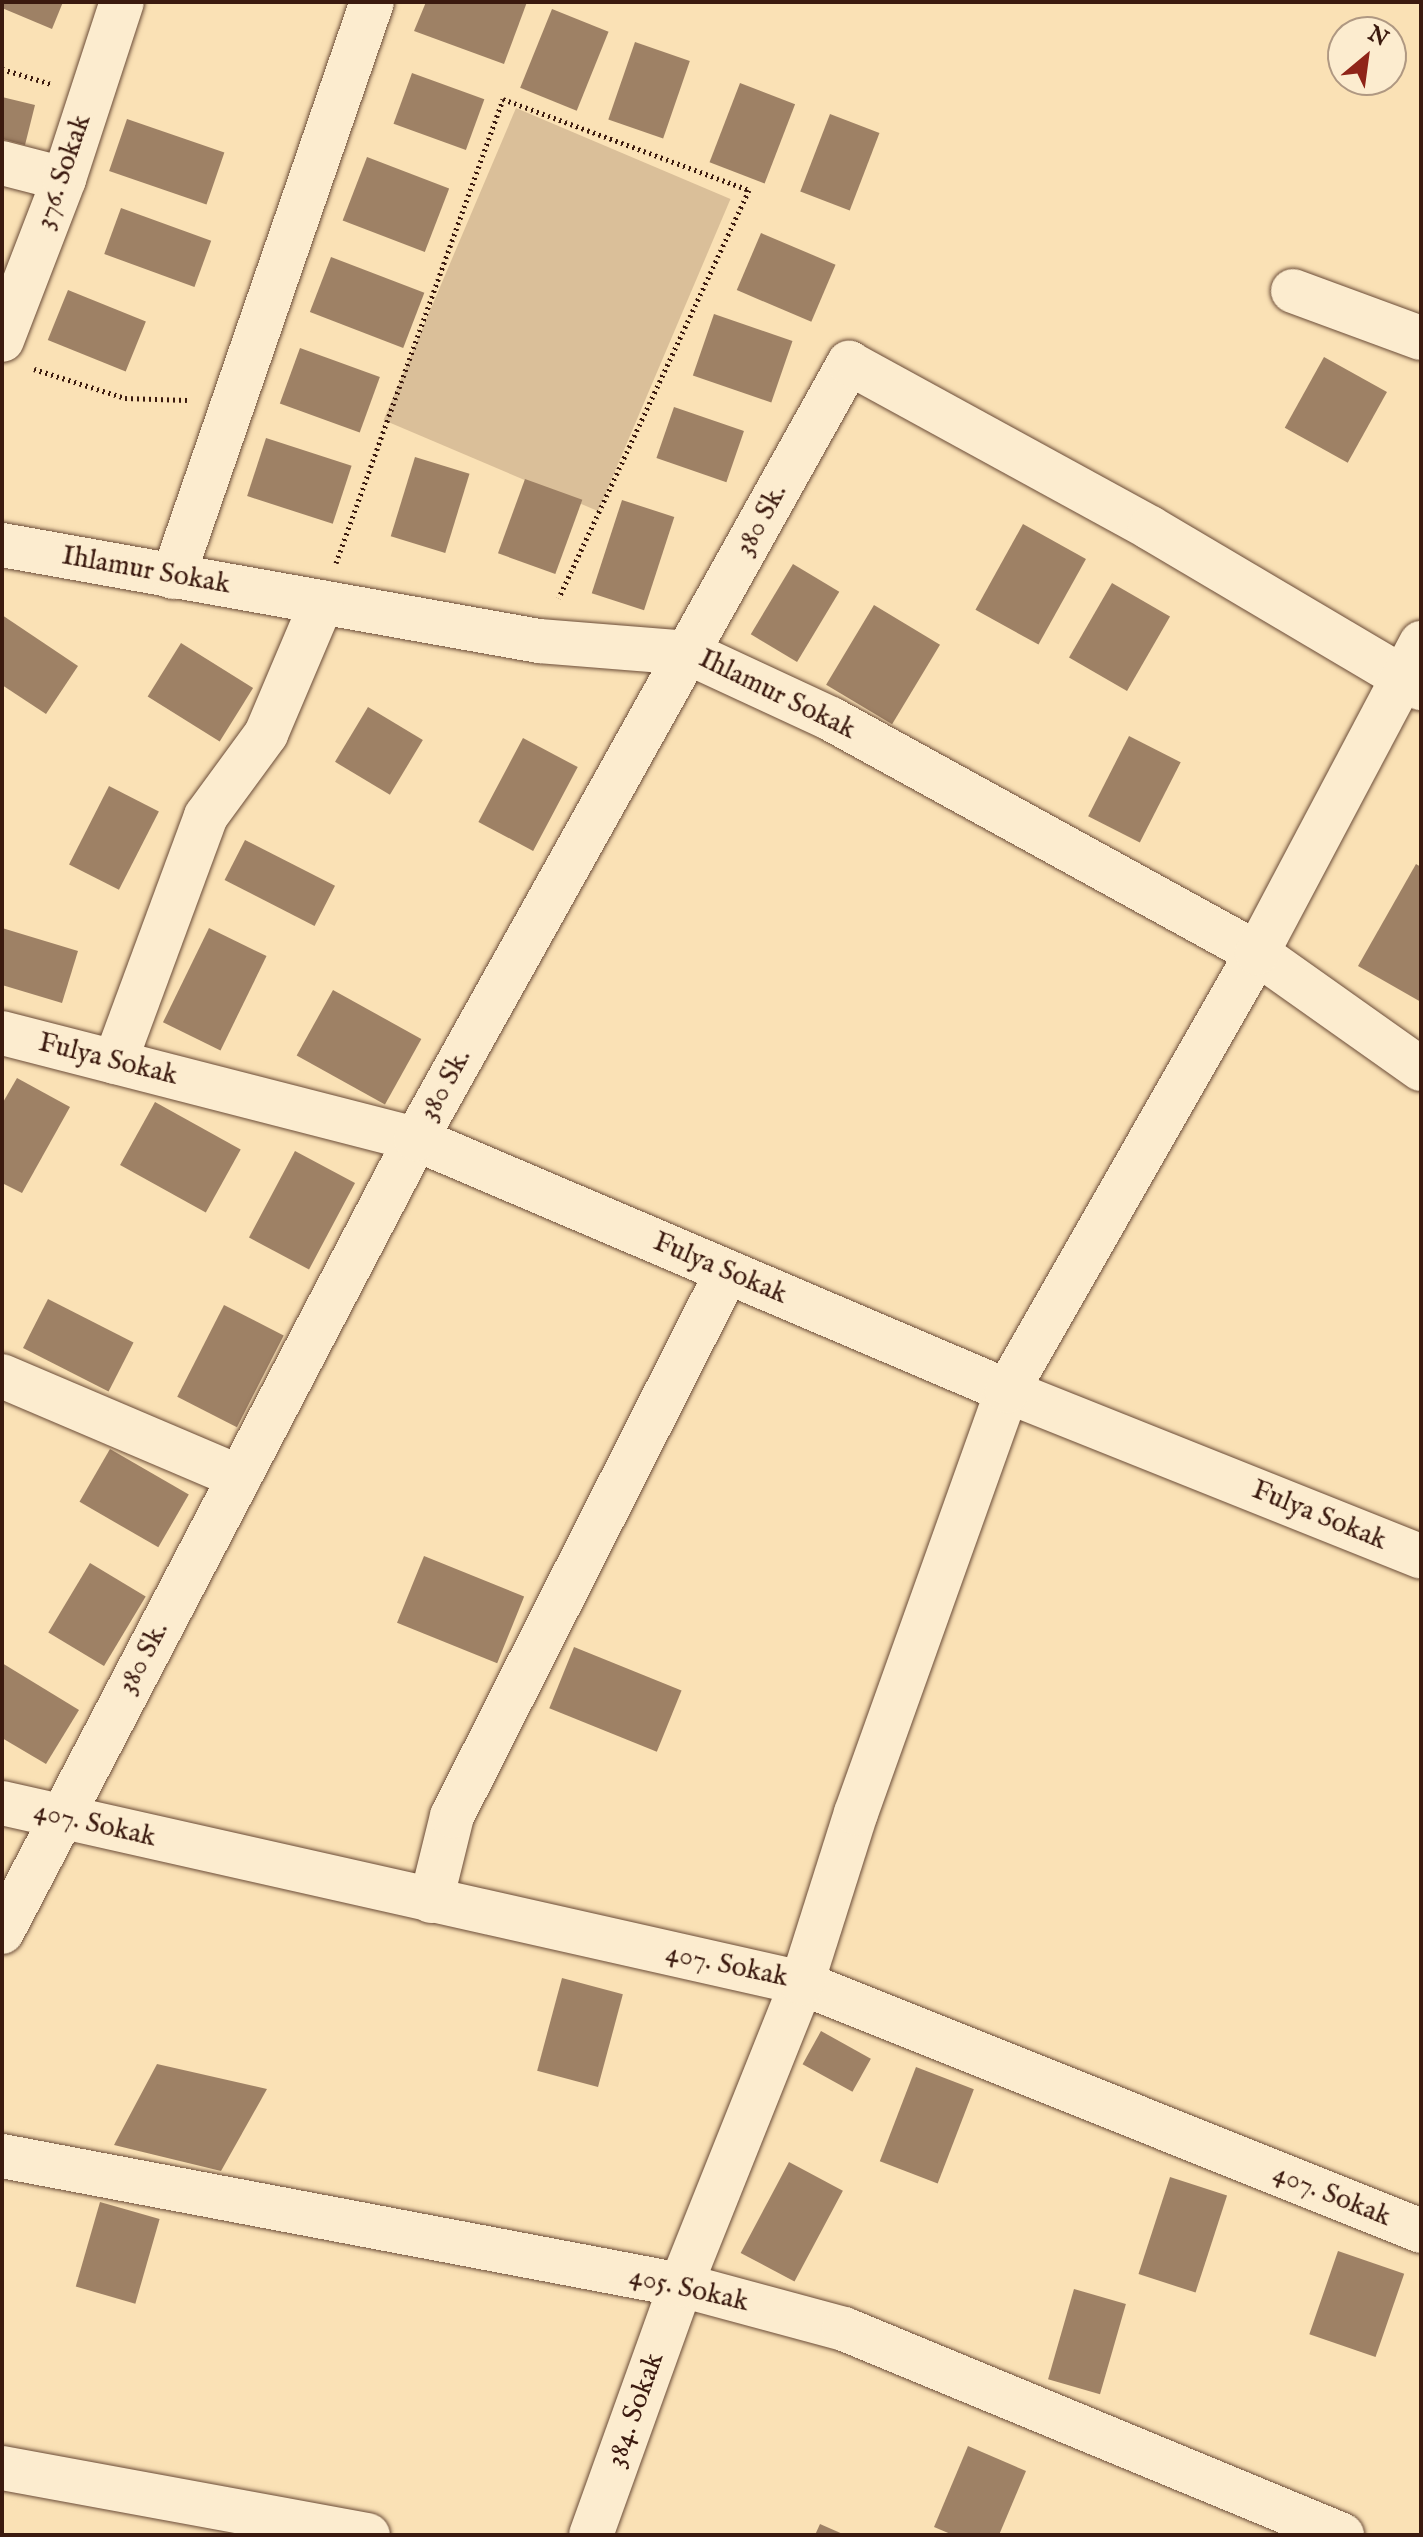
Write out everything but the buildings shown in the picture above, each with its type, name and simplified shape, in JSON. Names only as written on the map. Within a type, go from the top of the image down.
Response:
[{"type":"street","name":"376. Sokak","points":[[16,354],[64,179],[122,2]]},
{"type":"street","points":[[173,577],[231,402],[372,2]]},
{"type":"street","points":[[2,163],[64,179]]},
{"type":"street","points":[[1293,291],[1421,338]]},
{"type":"street","name":"380 Sk.","points":[[2,1932],[416,1139],[849,363],[1416,669]]},
{"type":"street","name":"Ihlamur Sokak","points":[[2,545],[539,641],[689,653],[831,719],[1257,953],[1421,1069]]},
{"type":"street","points":[[115,1062],[206,816],[266,734],[322,602]]},
{"type":"street","name":"384. Sokak","points":[[591,2535],[681,2285],[802,1983],[856,1813],[1007,1391],[1416,669]]},
{"type":"street","name":"Fulya Sokak","points":[[2,1033],[416,1139],[1007,1391],[1421,1557]]},
{"type":"street","points":[[431,1901],[452,1816],[727,1272]]},
{"type":"street","points":[[2,1376],[239,1477]]},
{"type":"street","name":"407. Sokak","points":[[2,1803],[802,1983],[1421,2231]]},
{"type":"street","name":"405. Sokak","points":[[2,2156],[681,2285],[844,2329],[1342,2535]]},
{"type":"street","points":[[2,2468],[368,2535]]},
{"type":"path","points":[[322,602],[503,99],[749,190],[539,641]]},
{"type":"path","points":[[16,354],[125,398],[231,402]]},
{"type":"shaded area","points":[[516,108],[730,199],[598,511],[384,420]]}]
